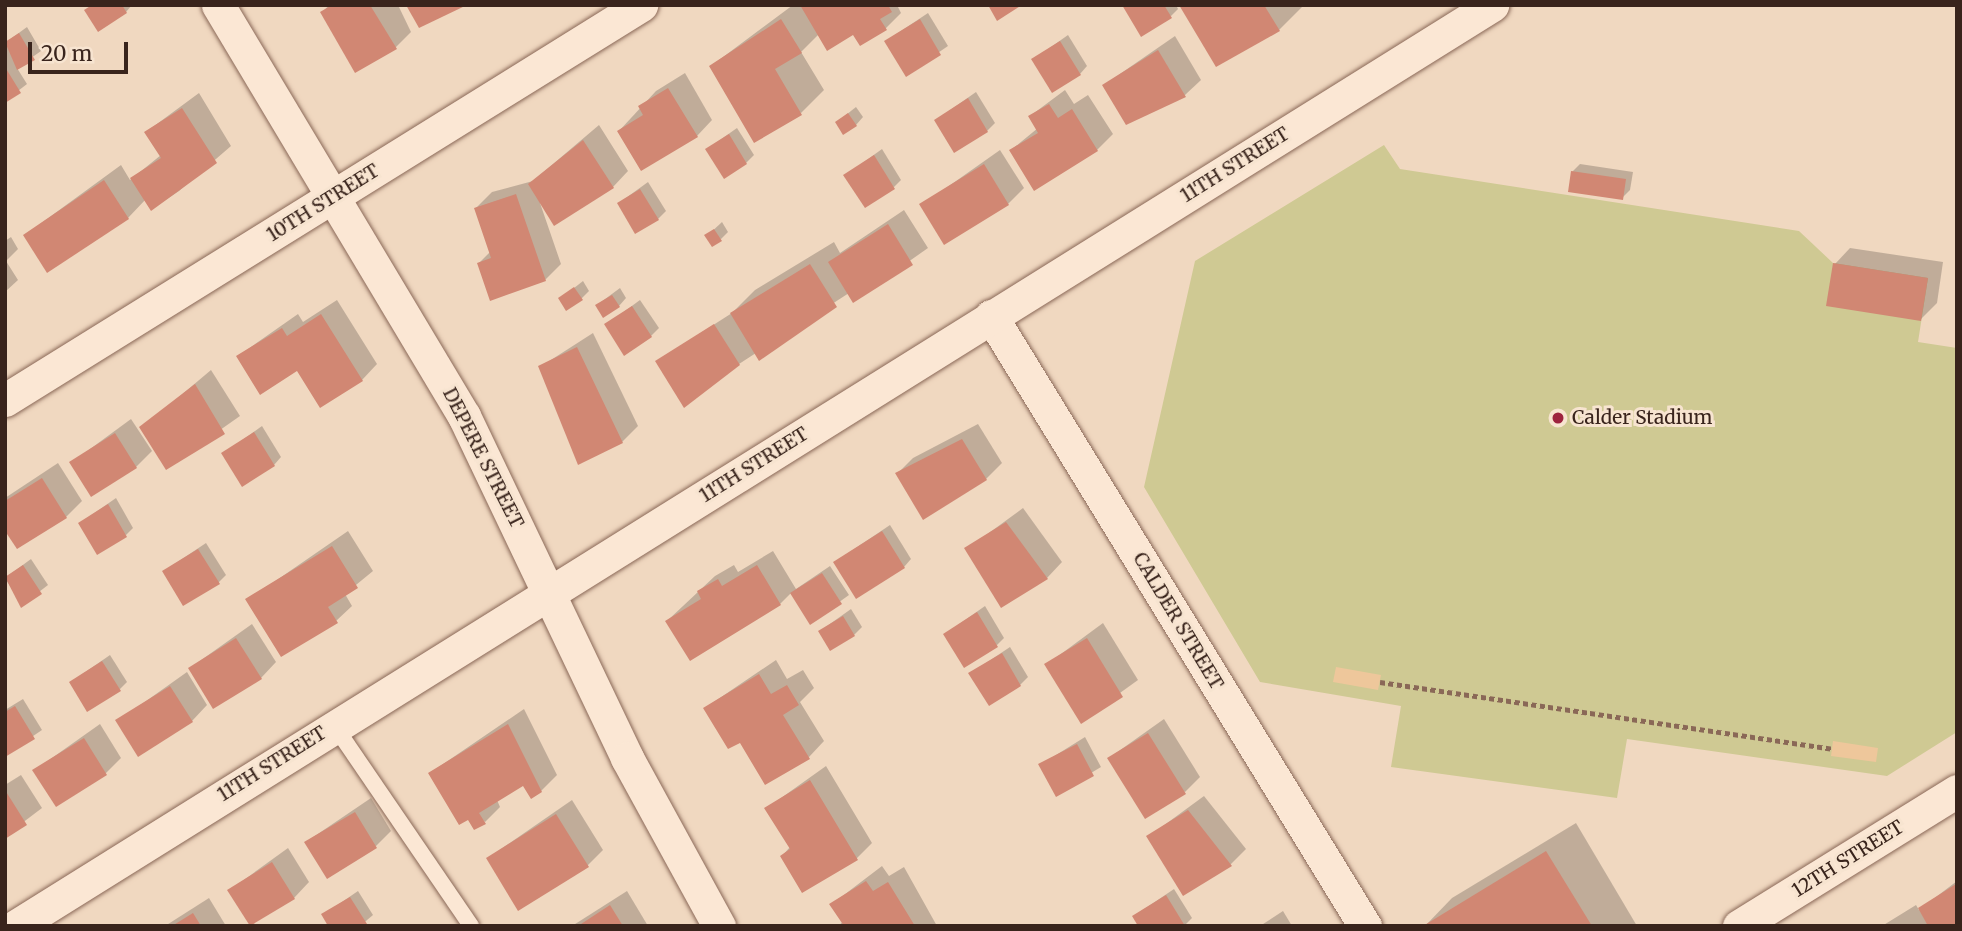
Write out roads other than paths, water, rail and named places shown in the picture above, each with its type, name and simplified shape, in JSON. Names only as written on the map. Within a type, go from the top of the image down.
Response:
[{"type":"street","name":"DEPERE STREET","points":[[218,5],[464,416],[627,758],[719,926]]},
{"type":"street","name":"10TH STREET","points":[[5,400],[641,5]]},
{"type":"street","name":"11TH STREET","points":[[16,926],[334,725],[549,594],[1492,5]]},
{"type":"street","name":"CALDER STREET","points":[[991,316],[1365,926]]},
{"type":"street","name":"12TH STREET","points":[[1739,926],[1957,791]]},
{"type":"lane","points":[[334,725],[471,926]]},
{"type":"place","name":"Calder Stadium","points":[[1558,418]]}]
